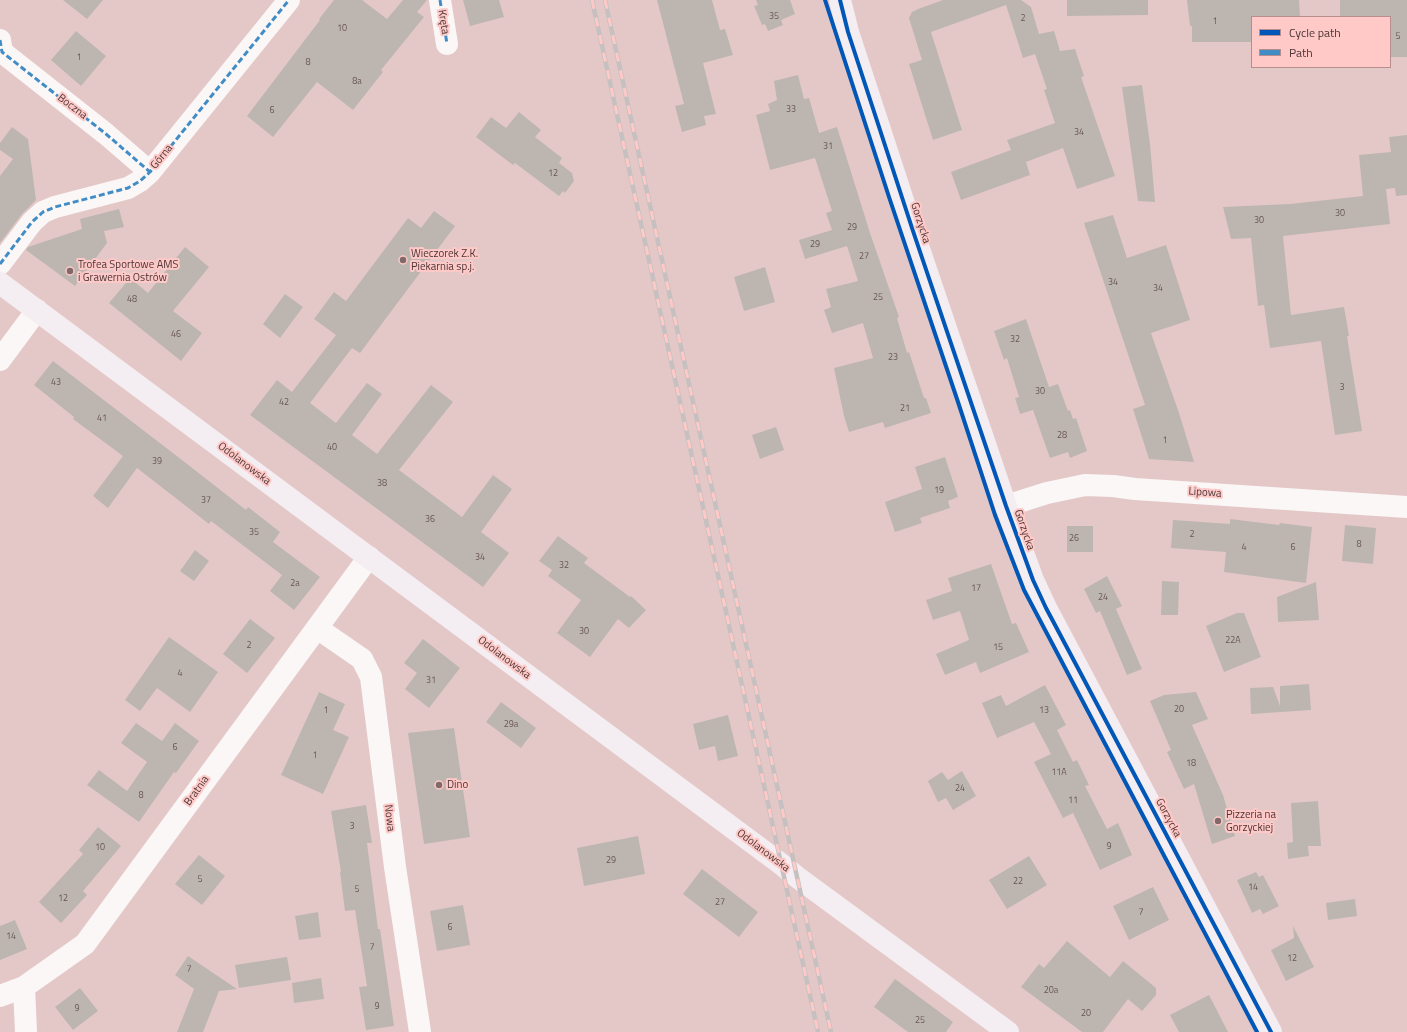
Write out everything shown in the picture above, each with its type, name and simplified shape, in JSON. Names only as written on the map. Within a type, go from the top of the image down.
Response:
[{"type":"main road","name":"Gorzycka","points":[[840,0],[850,39],[912,231],[1006,506],[1033,580],[1046,608],[1271,1032]]},
{"type":"main road","name":"Odolanowska","points":[[0,283],[797,877],[1008,1032]]},
{"type":"street","name":"Górna","points":[[0,264],[32,222],[43,212],[55,206],[128,188],[140,181],[150,172],[289,0]]},
{"type":"street","name":"Kręta","points":[[440,0],[447,44]]},
{"type":"street","name":"Boczna","points":[[0,40],[2,52],[106,134],[150,172]]},
{"type":"street","points":[[0,360],[37,310]]},
{"type":"street","name":"Lipowa","points":[[1006,506],[1047,493],[1085,485],[1092,485],[1407,507]]},
{"type":"street","name":"Bratnia","points":[[0,996],[24,987],[85,944],[369,557]]},
{"type":"street","name":"Nowa","points":[[317,628],[362,659],[371,677],[395,867],[420,1032]]},
{"type":"street","points":[[24,987],[26,1032]]},
{"type":"building","points":[[63,0],[103,0],[87,19]]},
{"type":"building","points":[[334,0],[362,0],[387,19],[403,0],[427,0],[417,12],[424,17],[381,70],[383,72],[353,110],[317,82],[273,137],[247,116]]},
{"type":"building","points":[[463,0],[499,0],[504,17],[470,26]]},
{"type":"building","points":[[657,0],[712,0],[720,30],[725,29],[733,55],[703,63],[716,114],[704,116],[706,125],[682,132],[675,106],[684,104]]},
{"type":"building","points":[[756,0],[790,0],[795,14],[781,20],[783,25],[768,31],[765,24],[762,25],[754,6],[758,5]]},
{"type":"building","points":[[943,0],[1021,0],[1031,7],[1039,34],[1054,31],[1060,51],[1075,49],[1084,76],[1081,77],[1115,176],[1077,189],[1063,148],[1026,162],[1030,175],[961,200],[951,172],[1011,150],[1007,140],[1055,123],[1044,90],[1047,89],[1035,54],[1023,58],[1006,5],[931,32],[962,130],[933,140],[909,64],[922,60],[909,18],[912,12]]},
{"type":"building","points":[[1067,0],[1148,0],[1148,15],[1067,16]]},
{"type":"building","points":[[1187,0],[1299,0],[1300,16],[1251,16],[1251,42],[1192,42],[1192,26],[1190,26]]},
{"type":"building","points":[[1340,0],[1407,0],[1407,57],[1391,57],[1391,16],[1340,16]]},
{"type":"building","points":[[76,31],[106,56],[81,86],[51,60]]},
{"type":"building","points":[[798,75],[804,99],[809,98],[819,133],[837,127],[870,233],[899,317],[897,318],[907,353],[909,352],[924,398],[926,398],[931,413],[885,428],[883,422],[849,432],[844,416],[834,368],[873,358],[863,323],[832,333],[824,310],[831,307],[826,289],[858,281],[847,246],[805,259],[799,240],[832,230],[826,213],[832,211],[815,158],[770,170],[756,115],[770,111],[768,104],[777,100],[774,81]]},
{"type":"building","points":[[1142,85],[1150,144],[1155,202],[1138,201],[1122,87]]},
{"type":"building","points":[[519,112],[541,130],[535,137],[562,158],[559,163],[572,173],[574,181],[565,193],[563,191],[559,196],[515,163],[513,165],[476,137],[491,117],[506,128]]},
{"type":"building","points":[[12,127],[28,139],[36,200],[22,214],[0,243],[0,176],[13,159],[0,150],[0,143]]},
{"type":"building","points":[[1407,135],[1407,195],[1396,196],[1395,188],[1386,189],[1390,224],[1283,236],[1291,315],[1344,307],[1362,431],[1335,435],[1321,341],[1270,348],[1264,305],[1258,306],[1251,238],[1231,239],[1223,207],[1290,204],[1363,196],[1359,155],[1391,152],[1389,137]]},
{"type":"building","points":[[119,209],[124,227],[104,231],[107,243],[75,286],[26,250],[28,247],[82,229],[80,219]]},
{"type":"building","points":[[434,211],[455,226],[360,353],[352,348],[310,403],[336,423],[367,383],[382,394],[352,435],[377,454],[431,385],[453,402],[399,470],[462,517],[493,475],[512,489],[481,532],[509,553],[483,587],[250,415],[277,380],[292,392],[336,335],[314,319],[334,292],[346,301],[408,218],[421,228]]},
{"type":"building","points":[[1113,215],[1127,258],[1166,245],[1190,320],[1151,333],[1179,413],[1194,462],[1149,459],[1133,409],[1145,405],[1084,223]]},
{"type":"building","points":[[185,247],[209,267],[173,311],[202,333],[181,361],[109,303],[130,278],[148,293]]},
{"type":"building","points":[[765,267],[775,302],[744,311],[734,277]]},
{"type":"building","points":[[285,294],[303,307],[280,338],[263,324]]},
{"type":"building","points":[[1026,319],[1049,387],[1058,384],[1068,411],[1070,410],[1073,419],[1076,418],[1087,451],[1070,458],[1068,452],[1050,458],[1033,410],[1020,414],[1015,398],[1019,397],[1007,358],[1004,360],[994,331]]},
{"type":"building","points":[[53,361],[246,510],[248,507],[280,532],[273,542],[320,577],[294,610],[270,591],[282,575],[211,521],[209,524],[137,468],[108,508],[93,496],[123,456],[73,419],[74,417],[34,385]]},
{"type":"building","points":[[776,427],[784,450],[760,459],[752,435]]},
{"type":"building","points":[[945,457],[958,497],[948,501],[950,508],[920,518],[922,523],[895,532],[885,502],[922,489],[915,467]]},
{"type":"building","points":[[1230,519],[1279,525],[1280,523],[1312,527],[1306,583],[1224,572],[1226,552],[1171,548],[1173,520],[1230,524]]},
{"type":"building","points":[[1345,525],[1376,528],[1373,564],[1342,561]]},
{"type":"building","points":[[1067,526],[1093,526],[1093,552],[1067,552]]},
{"type":"building","points":[[558,536],[588,558],[584,563],[630,597],[631,596],[646,610],[629,628],[618,619],[590,657],[557,633],[581,600],[548,576],[552,570],[539,561]]},
{"type":"building","points":[[195,550],[209,561],[194,581],[180,571]]},
{"type":"building","points":[[991,564],[1012,624],[1016,623],[1029,652],[980,673],[976,662],[945,675],[936,654],[969,640],[960,611],[933,620],[926,600],[952,591],[948,578]]},
{"type":"building","points":[[1107,576],[1122,606],[1116,609],[1142,669],[1127,675],[1100,611],[1096,613],[1084,589]]},
{"type":"building","points":[[1162,581],[1179,582],[1178,615],[1161,615]]},
{"type":"building","points":[[1316,582],[1319,620],[1278,622],[1277,597]]},
{"type":"building","points":[[1237,613],[1244,613],[1261,657],[1224,672],[1206,626]]},
{"type":"building","points":[[250,619],[275,638],[247,673],[223,654]]},
{"type":"building","points":[[169,637],[218,672],[190,712],[157,688],[140,711],[125,700]]},
{"type":"building","points":[[423,639],[460,668],[429,708],[405,689],[417,673],[404,663]]},
{"type":"building","points":[[1309,684],[1311,710],[1251,714],[1250,688],[1273,687],[1280,706],[1280,686]]},
{"type":"building","points":[[1045,685],[1066,725],[1057,730],[1073,762],[1077,760],[1089,785],[1085,786],[1107,829],[1118,823],[1132,855],[1100,870],[1073,813],[1063,818],[1034,762],[1051,754],[1034,722],[997,738],[982,703],[1001,695],[1006,706]]},
{"type":"building","points":[[319,692],[345,704],[333,730],[349,737],[323,794],[281,775]]},
{"type":"building","points":[[1196,692],[1208,719],[1192,725],[1223,795],[1235,836],[1212,844],[1194,784],[1184,789],[1167,752],[1171,750],[1150,701],[1164,695]]},
{"type":"building","points":[[501,702],[536,728],[521,748],[486,722]]},
{"type":"building","points":[[728,715],[738,756],[718,761],[715,746],[699,750],[693,724]]},
{"type":"building","points":[[136,723],[162,741],[175,723],[199,741],[176,773],[174,772],[139,822],[87,785],[99,770],[127,791],[147,762],[121,743]]},
{"type":"building","name":"Dino","points":[[454,728],[470,837],[424,844],[408,733]]},
{"type":"building","points":[[962,771],[976,796],[953,810],[946,798],[938,802],[928,781],[942,772],[948,780]]},
{"type":"building","points":[[1318,801],[1321,846],[1308,846],[1309,856],[1288,859],[1287,843],[1293,842],[1291,803]]},
{"type":"building","points":[[366,805],[372,843],[367,843],[378,929],[380,929],[394,1026],[366,1030],[359,987],[367,986],[355,910],[345,911],[341,872],[331,811]]},
{"type":"building","points":[[98,827],[121,846],[83,891],[87,895],[61,923],[39,902],[83,854],[79,850]]},
{"type":"building","points":[[638,836],[645,874],[584,886],[577,848]]},
{"type":"building","points":[[199,855],[225,876],[202,905],[175,884]]},
{"type":"building","points":[[1029,856],[1047,885],[1007,909],[989,880]]},
{"type":"building","points":[[702,869],[758,912],[739,937],[683,894]]},
{"type":"building","points":[[1256,872],[1259,877],[1263,875],[1279,906],[1263,914],[1260,909],[1252,913],[1237,880]]},
{"type":"building","points":[[1153,887],[1169,920],[1129,940],[1113,906]]},
{"type":"building","points":[[1355,899],[1357,916],[1328,920],[1326,903]]},
{"type":"building","points":[[463,905],[470,945],[437,951],[430,911]]},
{"type":"building","points":[[318,912],[321,937],[299,940],[295,916]]},
{"type":"building","points":[[15,920],[27,949],[0,960],[0,926]]},
{"type":"building","points":[[1293,926],[1314,967],[1286,981],[1271,950],[1294,938]]},
{"type":"building","points":[[1067,941],[1110,977],[1123,961],[1156,988],[1156,995],[1142,1011],[1128,999],[1103,1032],[1082,1032],[1021,987],[1039,964],[1044,968]]},
{"type":"building","points":[[188,956],[237,989],[219,991],[203,1032],[177,1032],[194,989],[175,975]]},
{"type":"building","points":[[287,957],[291,980],[239,988],[235,965]]},
{"type":"building","points":[[321,978],[324,999],[294,1003],[292,983]]},
{"type":"building","points":[[895,979],[953,1022],[946,1032],[908,1032],[874,1007]]},
{"type":"building","points":[[80,988],[98,1011],[73,1030],[55,1007]]},
{"type":"building","points":[[1209,995],[1228,1032],[1179,1032],[1170,1015]]},
{"type":"railway","points":[[592,0],[818,1032]]},
{"type":"railway","points":[[605,0],[831,1032]]},
{"type":"marked path","points":[[0,264],[32,222],[43,212],[55,207],[128,188],[140,181],[150,172],[289,0]]},
{"type":"marked path","points":[[440,0],[447,44]]},
{"type":"marked path","points":[[0,40],[2,52],[106,134],[150,172]]},
{"type":"cycle path","points":[[825,0],[995,515],[1024,590],[1257,1032]]},
{"type":"cycle path","points":[[840,0],[848,32],[913,231],[1006,506],[1033,580],[1046,608],[1271,1032]]},
{"type":"place","name":"Wieczorek Z.K. Piekarnia sp.j.","points":[[403,260]]},
{"type":"place","name":"Trofea Sportowe AMS i Grawernia Ostrów","points":[[70,271]]},
{"type":"place","name":"Dino","points":[[439,785]]},
{"type":"place","name":"Pizzeria na Gorzyckiej","points":[[1218,821]]}]
